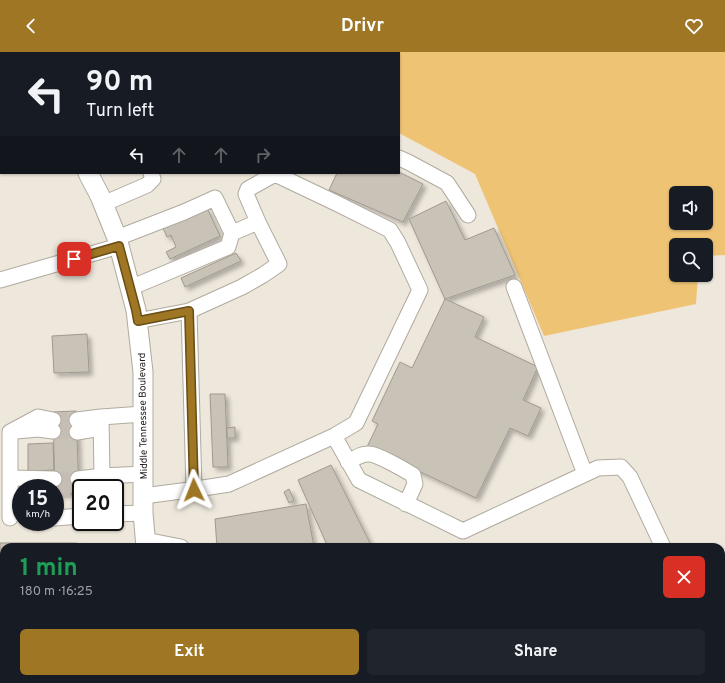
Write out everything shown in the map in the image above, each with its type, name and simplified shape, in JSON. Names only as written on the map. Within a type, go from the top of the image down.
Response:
[{"type":"main road","name":"Middle Tennessee Boulevard","points":[[88,174],[103,204],[118,242],[138,321],[143,372],[143,504],[146,543]]},
{"type":"street","points":[[400,158],[447,183],[468,215]]},
{"type":"street","points":[[103,204],[147,185],[153,179],[151,174]]},
{"type":"street","points":[[124,511],[194,490],[230,484],[334,436],[356,423],[420,290],[398,243],[390,230],[276,174],[248,189],[246,194],[279,264],[242,287],[189,311],[138,321]]},
{"type":"street","points":[[0,280],[118,242],[215,198],[232,233],[228,247],[130,288]]},
{"type":"street","points":[[232,233],[258,222]]},
{"type":"street","points":[[514,287],[585,474]]},
{"type":"street","points":[[189,311],[194,490]]},
{"type":"street","points":[[77,426],[101,423],[143,414]]},
{"type":"street","points":[[13,479],[10,432],[38,417],[53,426]]},
{"type":"street","points":[[101,423],[102,476]]},
{"type":"street","points":[[334,436],[359,480],[463,531],[598,468],[621,466],[630,477],[661,543]]},
{"type":"street","points":[[348,462],[359,456],[370,454],[404,469],[413,475],[415,484],[406,504]]},
{"type":"street","points":[[95,479],[102,476],[143,474]]},
{"type":"street","points":[[10,518],[12,502]]},
{"type":"shaded area","points":[[400,52],[725,52],[725,255],[713,256],[713,238],[669,238],[669,282],[698,282],[696,304],[544,336],[475,174],[400,134]]},
{"type":"building","points":[[400,172],[423,184],[403,222],[329,190],[337,174],[400,174]]},
{"type":"building","points":[[446,201],[465,240],[494,228],[515,275],[445,299],[409,219]]},
{"type":"building","points":[[207,208],[220,236],[170,259],[166,252],[176,247],[171,235],[167,237],[163,228]]},
{"type":"building","points":[[236,253],[241,261],[185,287],[181,278]]},
{"type":"building","points":[[445,299],[484,317],[475,337],[538,367],[523,400],[541,408],[528,436],[510,428],[476,498],[367,447],[378,424],[372,421],[400,362],[412,368]]},
{"type":"building","points":[[87,334],[89,372],[54,373],[52,336]]},
{"type":"building","points":[[210,394],[225,394],[228,467],[213,467]]},
{"type":"building","points":[[76,411],[78,479],[72,479],[72,493],[64,494],[64,479],[55,479],[53,412]]},
{"type":"building","points":[[235,427],[235,438],[227,438],[227,428]]},
{"type":"building","points":[[53,443],[54,470],[28,471],[28,444]]},
{"type":"building","points":[[331,465],[370,543],[326,543],[298,480]]},
{"type":"building","points":[[289,489],[294,500],[289,503],[284,492]]},
{"type":"building","points":[[306,504],[313,543],[217,543],[215,519]]},
{"type":"tunnel","points":[[53,420],[77,420]]},
{"type":"tunnel","points":[[53,431],[77,432]]},
{"type":"tunnel","points":[[64,479],[72,479]]},
{"type":"tunnel","points":[[64,491],[72,490]]},
{"type":"route","points":[[74,259],[119,246],[138,321],[189,311],[194,490]]}]
